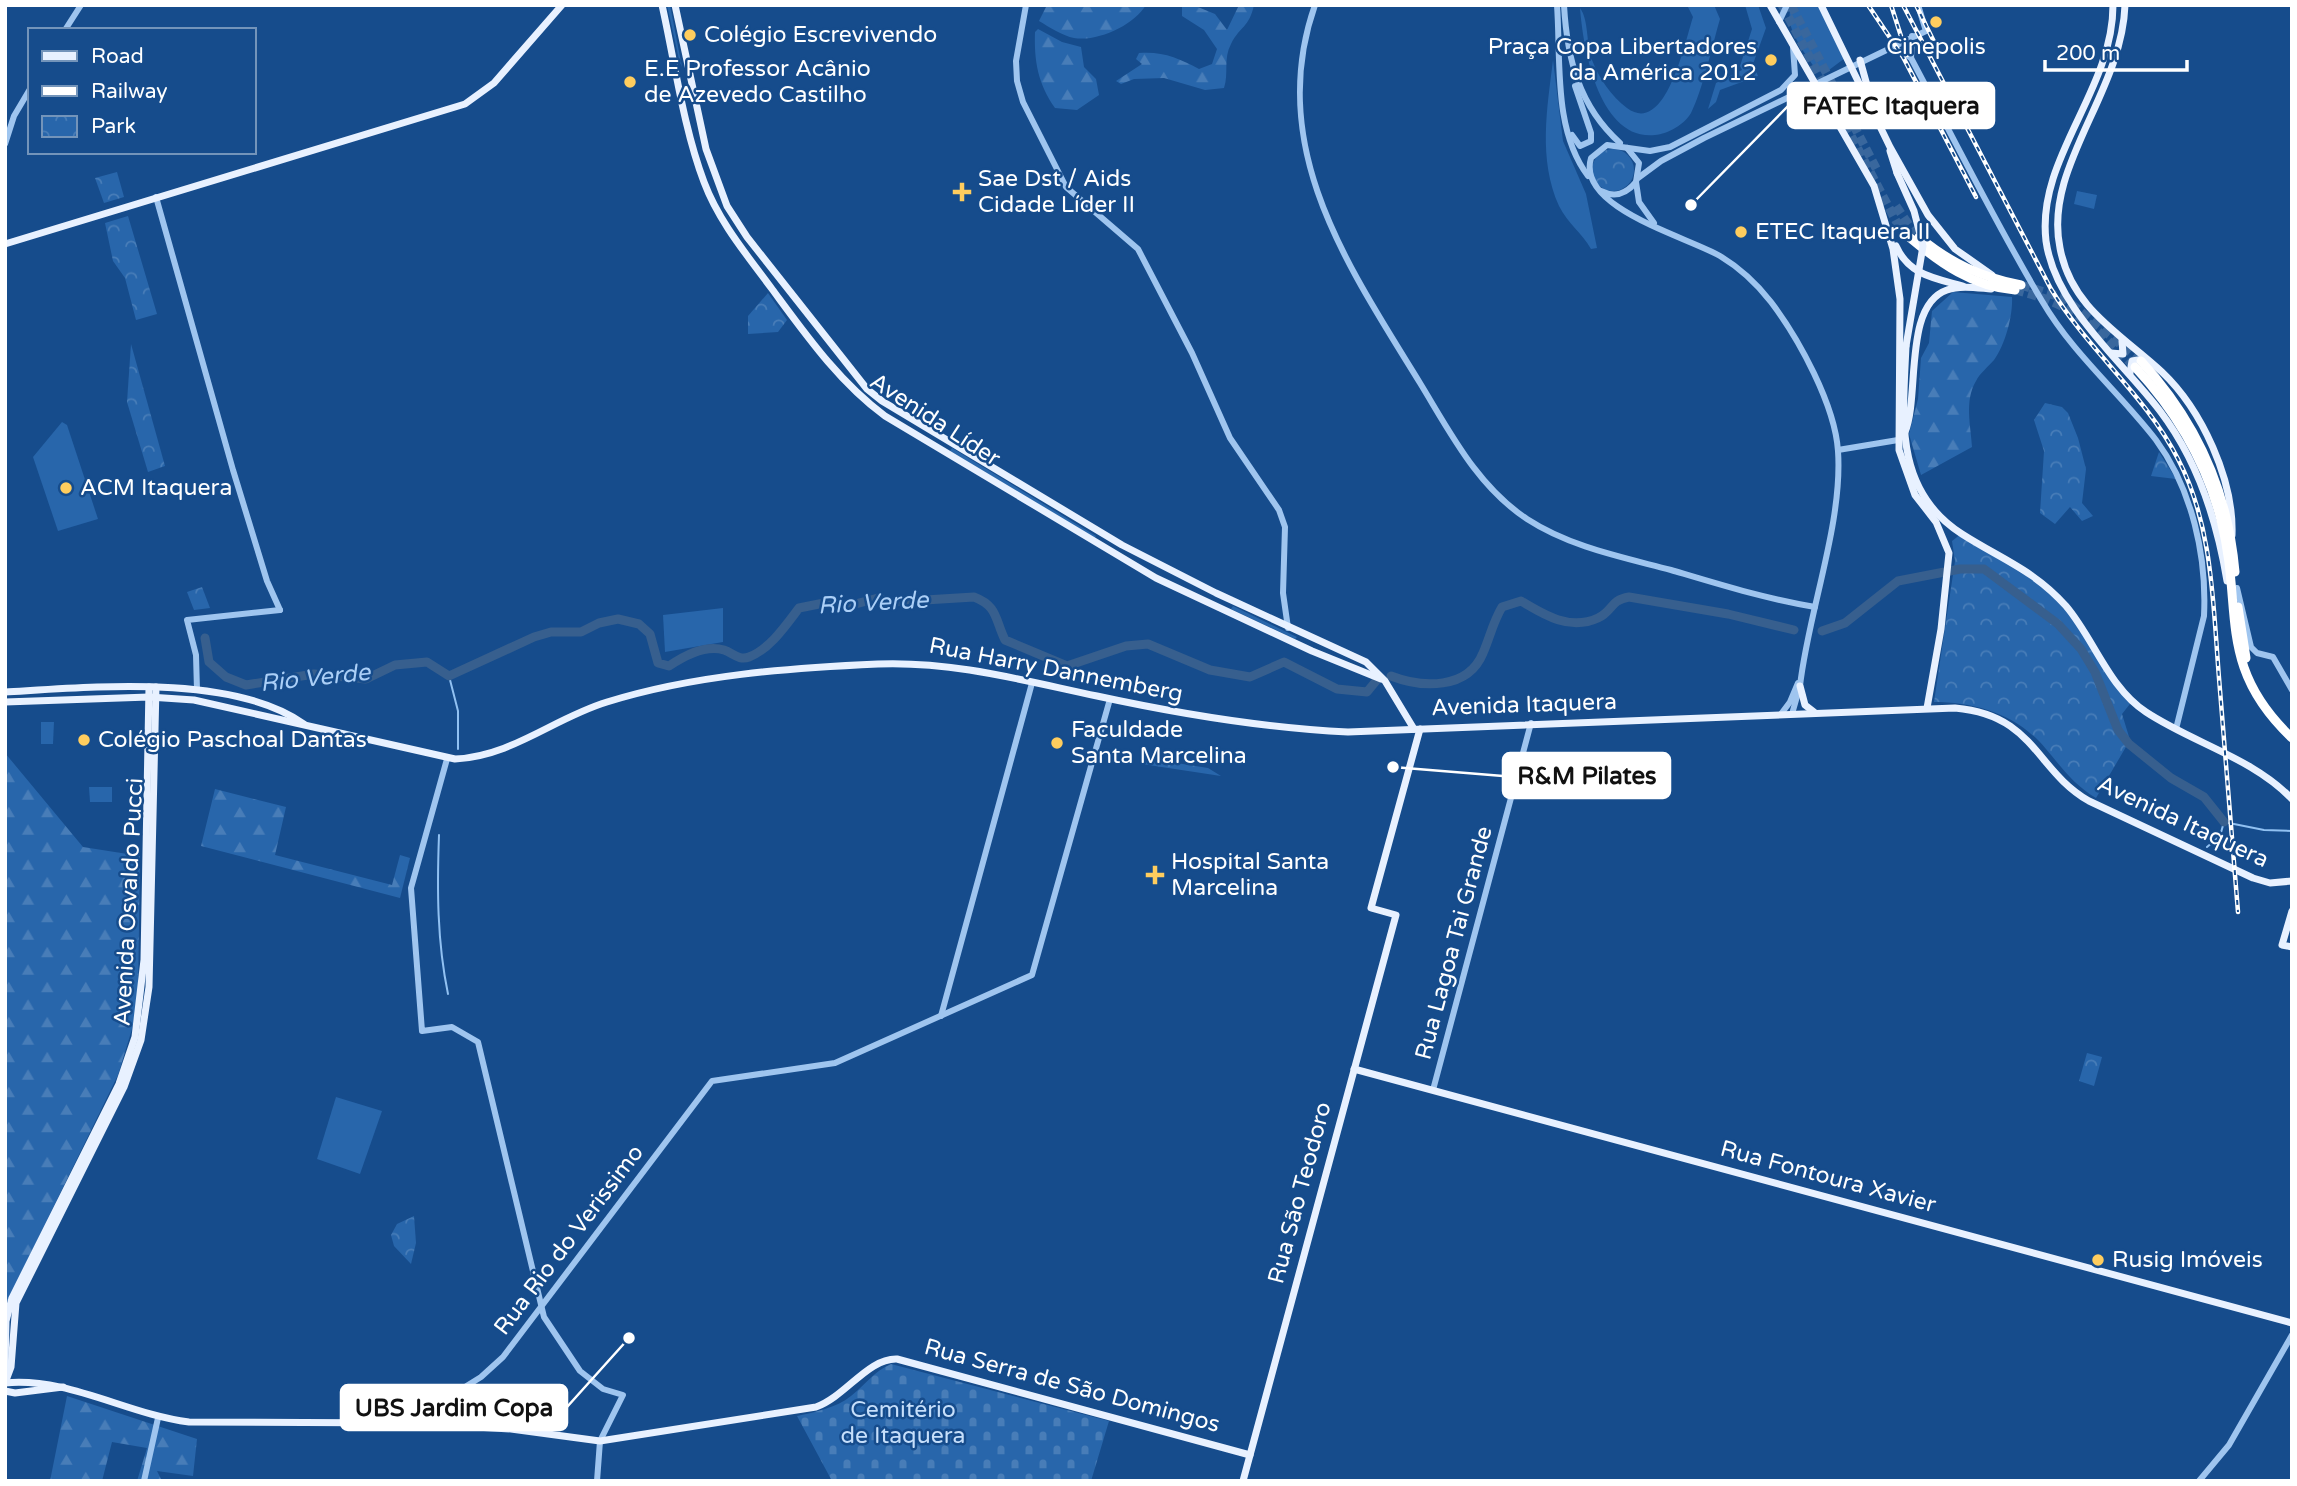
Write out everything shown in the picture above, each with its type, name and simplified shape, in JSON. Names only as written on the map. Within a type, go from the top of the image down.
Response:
[{"type":"highway","points":[[1912,235],[1960,266],[1998,280],[2018,288],[1991,289],[1933,257],[1912,235]]},
{"type":"highway","points":[[2142,363],[2174,400],[2202,447],[2221,494],[2232,536],[2240,633],[2250,669],[2271,707],[2292,730]]},
{"type":"highway","points":[[2142,363],[2180,423],[2204,470],[2221,520],[2234,636],[2247,678],[2269,714],[2292,738]]},
{"type":"main road","points":[[5,244],[466,104],[494,83],[562,5]]},
{"type":"main road","name":"Avenida Líder","points":[[662,5],[705,183],[724,224],[808,337],[865,401],[885,416],[1156,579],[1312,651],[1385,681]]},
{"type":"main road","name":"Avenida Líder","points":[[675,5],[703,134],[717,184],[747,237],[838,356],[882,401],[1122,545],[1288,628]]},
{"type":"main road","points":[[1770,5],[1874,186],[1900,256],[1912,270],[1971,288]]},
{"type":"main road","points":[[1821,5],[1871,103],[1890,147],[1942,234],[1955,249],[1998,280]]},
{"type":"main road","points":[[2113,5],[2110,40],[2102,69],[2056,170],[2045,223],[2048,253],[2057,276],[2087,325],[2168,424],[2205,492],[2231,599]]},
{"type":"main road","points":[[2125,5],[2112,72],[2067,173],[2060,192],[2057,220],[2060,249],[2077,292],[2091,311],[2142,363]]},
{"type":"main road","points":[[1860,61],[1871,103]]},
{"type":"main road","points":[[679,84],[689,91],[703,134]]},
{"type":"main road","points":[[1890,147],[1897,173],[1914,211],[1923,246],[1906,346],[1900,438],[1922,494],[1959,533],[2005,557],[2047,587],[2079,623],[2131,699],[2143,711],[2269,779],[2292,799]]},
{"type":"main road","points":[[1888,225],[1900,299],[1900,438],[1915,495],[1941,531],[1949,559],[1927,708]]},
{"type":"main road","points":[[1900,438],[1912,400],[1917,340],[1927,308],[1940,293],[1949,289],[1991,289]]},
{"type":"main road","points":[[2108,351],[2123,354],[2121,339]]},
{"type":"main road","points":[[2132,378],[2129,370],[2132,361],[2138,358],[2142,363]]},
{"type":"main road","points":[[1941,531],[1948,531],[1950,524]]},
{"type":"main road","points":[[1947,546],[1951,538],[1959,533]]},
{"type":"main road","name":"Avenida Itaquera","points":[[1288,628],[1357,657],[1373,667],[1417,729],[1927,708],[1964,709],[1989,715],[2020,733],[2068,785],[2089,801],[2253,878],[2270,883],[2291,882]]},
{"type":"main road","name":"Rua Harry Dannemberg","points":[[447,759],[495,754],[588,708],[689,681],[857,665],[945,665],[1188,715],[1278,727],[1348,732],[1417,729]]},
{"type":"main road","points":[[1800,686],[1805,705],[1814,713]]},
{"type":"main road","points":[[5,692],[153,687],[197,690],[257,704],[305,725]]},
{"type":"main road","name":"Avenida Osvaldo Pucci","points":[[5,1383],[16,1303],[124,1087],[141,1040],[149,986],[153,687]]},
{"type":"main road","points":[[5,702],[153,697],[194,700],[255,712],[447,759]]},
{"type":"main road","points":[[255,712],[257,704]]},
{"type":"main road","name":"Rua São Teodoro","points":[[1242,1481],[1396,915],[1371,908],[1417,729]]},
{"type":"main road","points":[[2292,911],[2282,945],[2292,947]]},
{"type":"main road","name":"Rua Fontoura Xavier","points":[[1354,1069],[2292,1323]]},
{"type":"main road","name":"Rua Serra de São Domingos","points":[[600,1441],[816,1407],[839,1396],[883,1360],[905,1360],[1250,1455]]},
{"type":"main road","points":[[8,1368],[22,1382]]},
{"type":"main road","points":[[5,1383],[45,1382],[158,1418],[189,1422],[405,1423],[432,1427],[512,1429],[600,1441]]},
{"type":"main road","points":[[5,1393],[64,1387]]},
{"type":"street","points":[[66,28],[81,5]]},
{"type":"street","points":[[1026,5],[1016,61],[1017,81],[1023,102],[1066,187],[1138,249],[1192,353],[1230,438],[1279,510],[1285,527],[1283,593],[1288,628]]},
{"type":"street","points":[[1315,5],[1300,55],[1299,95],[1301,124],[1315,190],[1351,268],[1483,480],[1513,509],[1562,538],[1634,561],[1815,607]]},
{"type":"street","points":[[1557,5],[1564,114],[1576,157],[1591,180],[1618,208],[1731,263],[1769,299],[1815,379],[1830,419],[1838,450],[1833,514],[1800,686],[1792,714]]},
{"type":"street","points":[[1564,5],[1566,41],[1573,75],[1591,133],[1588,144],[1582,146],[1576,142],[1564,114]]},
{"type":"street","points":[[1779,22],[1787,5]]},
{"type":"street","points":[[1599,190],[1615,195],[1623,193],[1675,153],[1926,30],[1918,5]]},
{"type":"street","points":[[1911,58],[1912,36]]},
{"type":"street","points":[[1591,180],[1589,165],[1595,152],[1607,145],[1650,151],[1670,147],[1781,90],[1795,75],[1793,45]]},
{"type":"street","points":[[1891,46],[1911,58],[2042,302],[2073,347],[2156,440],[2178,477],[2200,550],[2204,616],[2176,729]]},
{"type":"street","points":[[1573,75],[1595,117],[1639,163],[1637,180],[1642,209],[1657,227]]},
{"type":"street","points":[[5,144],[14,116],[28,92]]},
{"type":"street","points":[[156,197],[230,459],[267,581],[280,610],[219,614],[187,620],[196,655],[197,690]]},
{"type":"street","points":[[1838,450],[1900,438]]},
{"type":"street","points":[[2237,588],[2251,647],[2257,653],[2273,657],[2292,690]]},
{"type":"street","points":[[1781,714],[1790,702],[1801,675]]},
{"type":"street","points":[[941,1016],[1032,683]]},
{"type":"street","points":[[941,1016],[1032,975],[1110,699]]},
{"type":"street","name":"Rua Lagoa Tai Grande","points":[[1433,1090],[1531,723]]},
{"type":"street","points":[[447,759],[411,888],[422,1031],[452,1027],[478,1042],[540,1306],[580,1371],[603,1390],[623,1395],[600,1441],[597,1481]]},
{"type":"street","name":"Rua Rio do Verissimo","points":[[405,1423],[439,1404],[492,1368],[712,1081],[835,1063],[941,1016]]},
{"type":"street","points":[[534,1285],[551,1293]]},
{"type":"street","points":[[2199,1481],[2229,1445],[2292,1335]]},
{"type":"street","points":[[432,1427],[432,1415],[439,1404]]},
{"type":"street","points":[[144,1481],[158,1418]]},
{"type":"green space","points":[[667,5],[670,5],[682,67],[679,60]]},
{"type":"green space","points":[[1047,5],[1146,5],[1133,19],[1114,31],[1083,39],[1065,35],[1039,21]]},
{"type":"green space","points":[[1193,5],[1215,14],[1227,30],[1239,5],[1254,5],[1250,18],[1234,38],[1229,50],[1224,88],[1205,90],[1164,78],[1134,79],[1121,84],[1116,81],[1142,64],[1136,59],[1139,53],[1170,56],[1199,69],[1212,64],[1217,49],[1204,30],[1182,16],[1182,7]]},
{"type":"green space","points":[[1687,5],[1714,5],[1720,19],[1695,103],[1688,117],[1671,130],[1655,135],[1636,133],[1620,123],[1607,108],[1598,89],[1585,46],[1580,8],[1585,19],[1590,54],[1598,73],[1621,103],[1641,113],[1653,109],[1672,82],[1693,17]]},
{"type":"green space","points":[[1745,5],[1758,5],[1766,28],[1753,64],[1758,76],[1720,90],[1716,102],[1708,109],[1716,83],[1742,70],[1740,66],[1752,29]]},
{"type":"green space","points":[[1792,5],[1819,5],[1845,58],[1825,73],[1816,70],[1796,39],[1790,22]]},
{"type":"green space","points":[[1038,29],[1062,42],[1081,47],[1084,67],[1096,79],[1099,95],[1077,110],[1055,108],[1045,90],[1035,53],[1035,32]]},
{"type":"green space","points":[[1553,60],[1563,141],[1586,194],[1597,248],[1591,249],[1567,218],[1552,188],[1546,134]]},
{"type":"green space","points":[[1613,149],[1628,155],[1634,170],[1628,185],[1613,191],[1598,185],[1592,170],[1598,155]]},
{"type":"green space","points":[[117,172],[124,197],[104,203],[95,178]]},
{"type":"green space","points":[[2077,191],[2097,195],[2094,209],[2074,204]]},
{"type":"green space","points":[[128,216],[157,314],[136,320],[125,278],[113,261],[105,223]]},
{"type":"green space","points":[[1953,292],[2012,297],[2010,321],[1998,354],[1972,389],[1969,414],[1972,447],[1921,475],[1909,434],[1918,399],[1921,358],[1929,343],[1932,311]]},
{"type":"green space","points":[[768,293],[787,320],[778,332],[748,334],[748,316]]},
{"type":"green space","points":[[131,344],[165,466],[148,472],[127,402]]},
{"type":"green space","points":[[2045,403],[2062,407],[2068,413],[2078,438],[2086,469],[2082,503],[2093,516],[2082,521],[2070,507],[2055,524],[2040,513],[2044,451],[2034,420]]},
{"type":"green space","name":"ACM Itaquera","points":[[62,422],[67,425],[98,519],[58,531],[33,457]]},
{"type":"green space","points":[[952,448],[1096,536],[1095,538],[950,451]]},
{"type":"green space","points":[[2159,452],[2176,479],[2151,476]]},
{"type":"green space","points":[[1961,534],[2052,591],[2133,700],[2122,714],[2130,740],[2096,798],[2075,782],[2035,737],[2010,719],[1981,708],[1934,702],[1955,561],[1952,541]]},
{"type":"green space","points":[[202,587],[210,608],[194,610],[187,592]]},
{"type":"green space","points":[[1233,606],[1297,637],[1295,639],[1231,609]]},
{"type":"green space","points":[[723,608],[723,642],[665,652],[663,615]]},
{"type":"green space","points":[[41,722],[54,722],[53,744],[41,744]]},
{"type":"green space","points":[[5,753],[83,847],[140,856],[138,995],[132,1029],[118,1075],[5,1306]]},
{"type":"green space","points":[[1145,758],[1208,768],[1221,776],[1142,764]]},
{"type":"green space","points":[[89,787],[112,787],[112,802],[90,802]]},
{"type":"green space","points":[[215,789],[286,807],[275,855],[392,885],[400,855],[410,858],[400,898],[201,846]]},
{"type":"green space","points":[[2087,1053],[2102,1057],[2094,1086],[2079,1081]]},
{"type":"green space","points":[[336,1097],[382,1111],[360,1174],[317,1159]]},
{"type":"green space","points":[[414,1216],[416,1243],[411,1264],[394,1246],[391,1235],[397,1224]]},
{"type":"green space","name":"Cemitério de Itaquera","points":[[891,1364],[1109,1421],[1091,1481],[832,1481],[797,1416],[839,1404]]},
{"type":"green space","points":[[67,1396],[197,1439],[193,1476],[157,1471],[162,1481],[137,1481],[147,1448],[112,1442],[102,1481],[50,1481]]},
{"type":"waterway","points":[[1822,631],[1845,623],[1898,581],[1960,569],[1984,569],[2058,624],[2081,649],[2095,672],[2118,730],[2129,744],[2171,778],[2204,797],[2224,822]]},
{"type":"waterway","name":"Rio Verde","points":[[205,638],[209,662],[226,677],[246,685],[314,674],[366,679],[395,665],[427,662],[449,676],[534,637],[551,632],[581,632],[599,623],[618,619],[639,624],[650,634],[658,663],[669,666],[688,655],[710,649],[724,650],[742,658],[749,657],[771,642],[799,608],[824,603],[848,606],[878,598],[892,602],[974,597],[992,609],[1005,640],[1067,666],[1126,646],[1148,644],[1210,670],[1250,677],[1284,662],[1337,689],[1367,692],[1376,681]]},
{"type":"waterway","points":[[1391,676],[1430,684],[1455,680],[1467,674],[1483,653],[1502,607],[1521,601],[1548,616],[1567,622],[1588,622],[1598,618],[1615,603],[1629,597],[1728,614],[1794,630]]},
{"type":"waterway","points":[[449,676],[458,711],[458,749]]},
{"type":"waterway","points":[[2207,847],[2220,836],[2224,822],[2264,830],[2292,831]]},
{"type":"waterway","points":[[439,835],[439,915],[448,994]]},
{"type":"tunnel","points":[[1782,5],[1896,221],[1909,237]]},
{"type":"tunnel","points":[[1791,5],[1878,172]]},
{"type":"tunnel","points":[[1896,206],[1915,234]]},
{"type":"tunnel","points":[[2021,285],[2064,298],[2141,361]]},
{"type":"tunnel","points":[[2015,290],[2053,302],[2081,318],[2135,367]]},
{"type":"railway","points":[[1868,5],[1903,57],[1976,197]]},
{"type":"railway","points":[[1891,5],[1907,55]]},
{"type":"railway","points":[[1903,5],[2051,289],[2082,332],[2150,414],[2178,459],[2190,485],[2205,538],[2213,594],[2238,912]]},
{"type":"railway","points":[[1916,5],[1939,52]]},
{"type":"place","name":"Cinepolis","points":[[1936,22]]},
{"type":"place","name":"Colégio Escrevivendo","points":[[690,35]]},
{"type":"place","name":"Praça Copa Libertadores da América 2012","points":[[1771,60]]},
{"type":"place","name":"E.E Professor Acânio de Azevedo Castilho","points":[[630,82]]},
{"type":"place","name":"Sae Dst / Aids Cidade Líder II","points":[[962,192]]},
{"type":"place","name":"FATEC Itaquera","points":[[1691,205]]},
{"type":"place","name":"ETEC Itaquera II","points":[[1741,232]]},
{"type":"place","name":"ACM Itaquera","points":[[66,488]]},
{"type":"place","name":"Colégio Paschoal Dantas","points":[[84,740]]},
{"type":"place","name":"Faculdade Santa Marcelina","points":[[1057,743]]},
{"type":"place","name":"R&M Pilates","points":[[1393,767]]},
{"type":"place","name":"Hospital Santa Marcelina","points":[[1155,875]]},
{"type":"place","name":"Rusig Imóveis","points":[[2098,1260]]},
{"type":"place","name":"UBS Jardim Copa","points":[[629,1338]]}]
